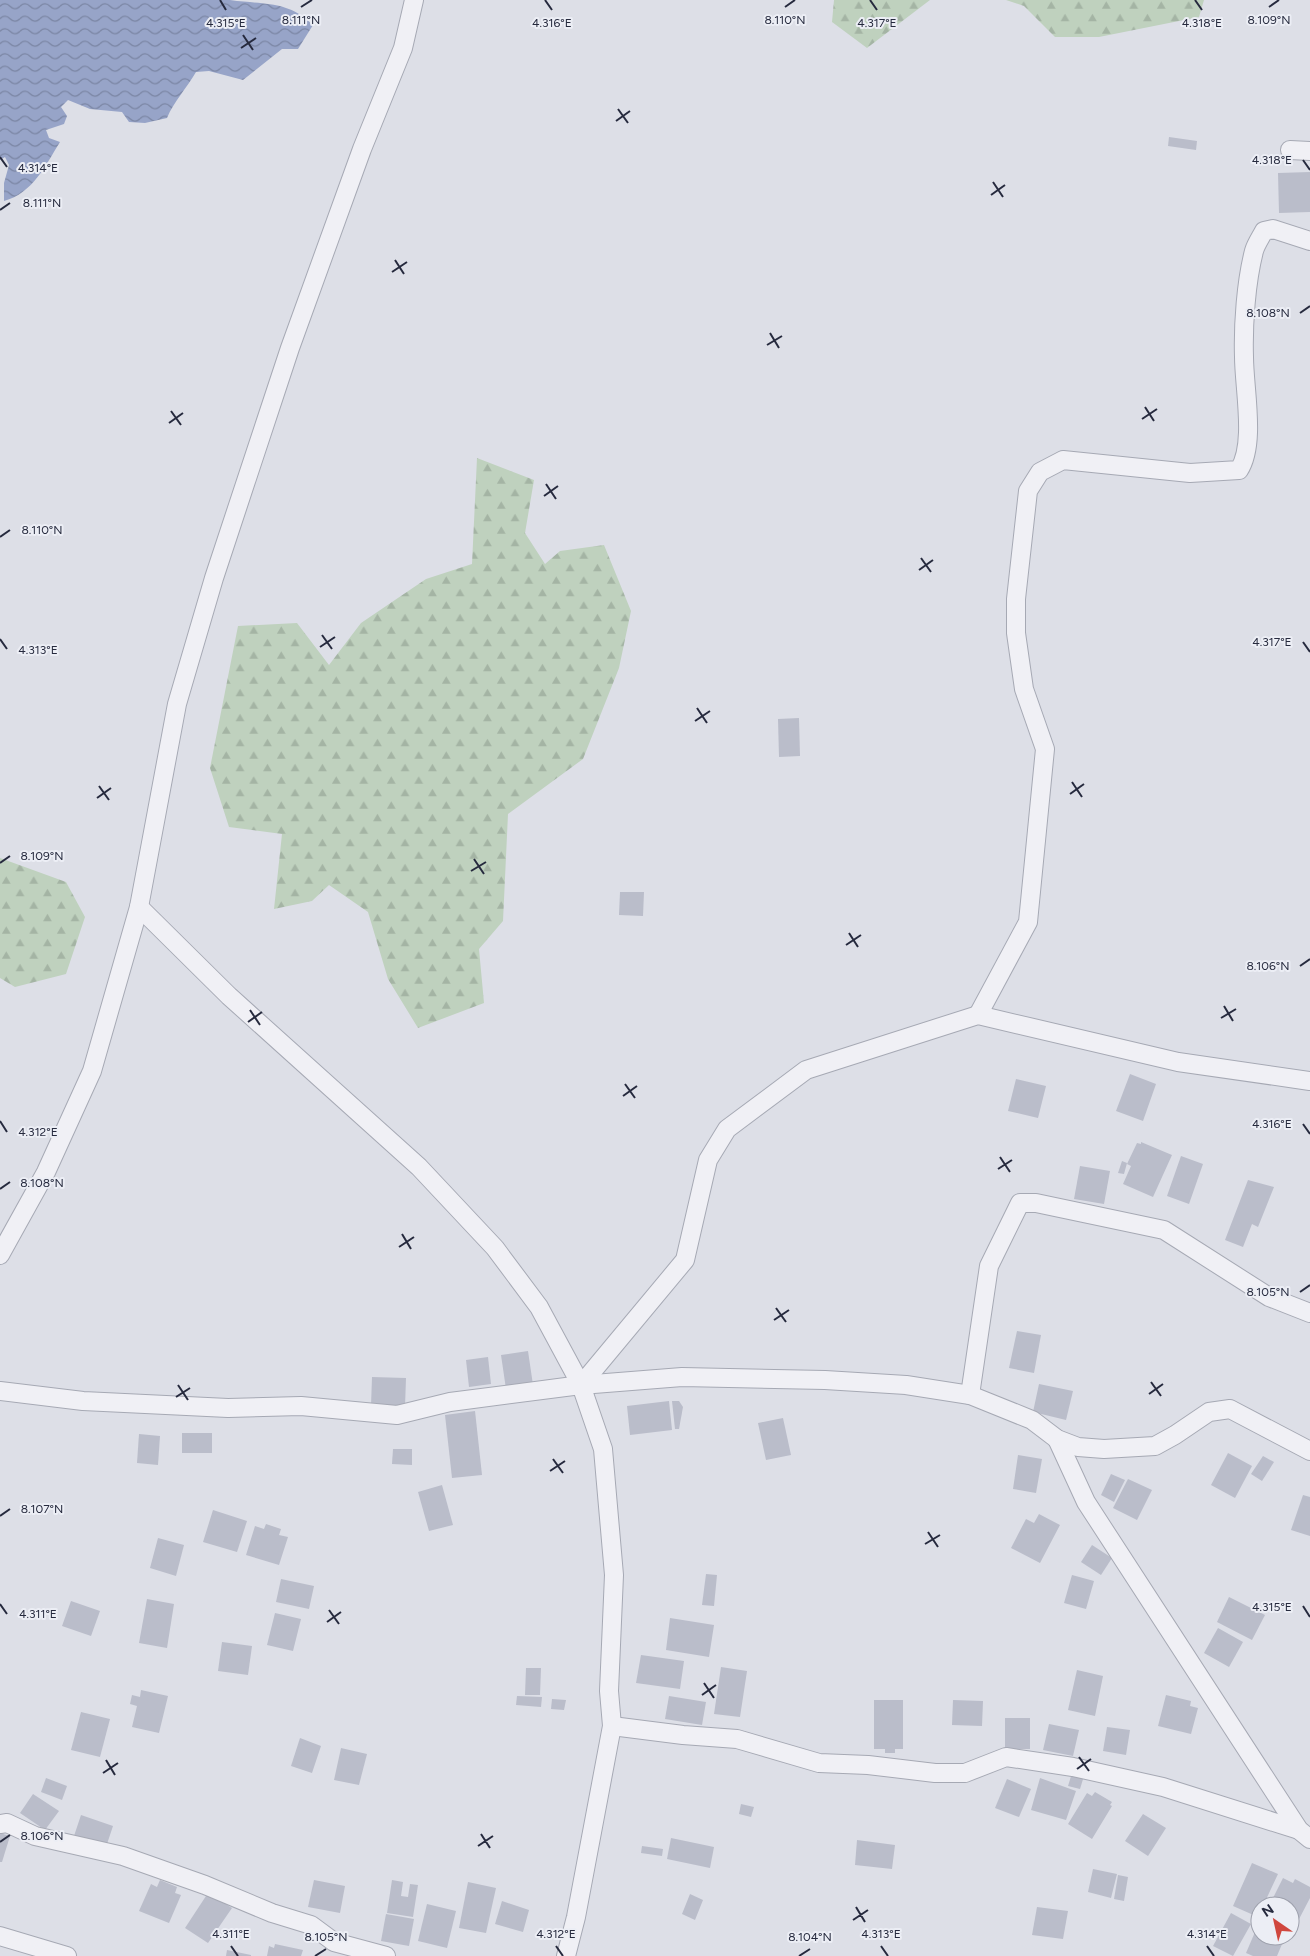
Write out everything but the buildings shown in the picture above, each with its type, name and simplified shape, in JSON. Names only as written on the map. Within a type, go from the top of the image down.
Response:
[{"type":"street","points":[[0,1255],[46,1172],[92,1071],[140,907],[177,704],[214,578],[293,339],[362,149],[403,48],[414,0]]},
{"type":"street","points":[[1290,150],[1310,151]]},
{"type":"street","points":[[978,1014],[1028,922],[1045,749],[1024,689],[1016,634],[1016,599],[1028,490],[1040,472],[1063,460],[1190,473],[1239,470],[1245,460],[1247,443],[1244,355],[1249,278],[1254,249],[1264,231],[1273,229],[1310,240]]},
{"type":"street","points":[[140,907],[229,996],[419,1167],[495,1248],[539,1307],[581,1385],[603,1449],[614,1575],[610,1691],[612,1726],[576,1917],[566,1956]]},
{"type":"street","points":[[581,1385],[685,1260],[708,1160],[727,1129],[806,1070],[978,1014],[1178,1062],[1310,1081]]},
{"type":"street","points":[[970,1395],[989,1266],[1020,1203],[1036,1203],[1164,1230],[1269,1297],[1310,1313]]},
{"type":"street","points":[[0,1391],[83,1401],[228,1408],[301,1406],[397,1415],[450,1402],[581,1385],[682,1377],[906,1384],[970,1395],[1032,1420],[1057,1439],[1078,1448],[1104,1449],[1155,1446],[1209,1412],[1230,1409],[1310,1451]]},
{"type":"street","points":[[1057,1439],[1086,1502],[1304,1834]]},
{"type":"street","points":[[612,1726],[683,1736],[738,1739],[819,1763],[868,1765],[935,1773],[965,1773],[1006,1757],[1073,1767],[1163,1787],[1304,1834]]},
{"type":"street","points":[[0,1824],[7,1823],[35,1836],[123,1856],[205,1885],[272,1913],[311,1925],[334,1942],[386,1956]]},
{"type":"street","points":[[0,1936],[68,1956]]},
{"type":"green space","points":[[834,0],[930,0],[867,48],[832,22]]},
{"type":"green space","points":[[1006,0],[1204,0],[1199,17],[1099,37],[1055,37],[1024,6]]},
{"type":"green space","points":[[477,458],[534,480],[525,533],[545,564],[560,551],[604,545],[631,611],[619,668],[583,759],[508,814],[503,921],[479,949],[484,1003],[418,1028],[388,979],[368,912],[329,885],[312,901],[274,909],[282,834],[229,827],[210,768],[238,626],[297,623],[329,665],[361,623],[426,579],[472,564]]},
{"type":"green space","points":[[0,858],[66,882],[85,917],[66,974],[15,987],[0,978]]},
{"type":"water","points":[[0,0],[230,0],[285,7],[294,11],[313,25],[298,49],[282,49],[243,80],[209,71],[196,72],[167,118],[145,123],[129,122],[122,112],[90,109],[68,100],[61,107],[67,116],[64,124],[46,130],[49,138],[60,142],[49,160],[31,185],[23,192],[4,201],[4,183],[9,165],[5,157],[0,160]]}]
